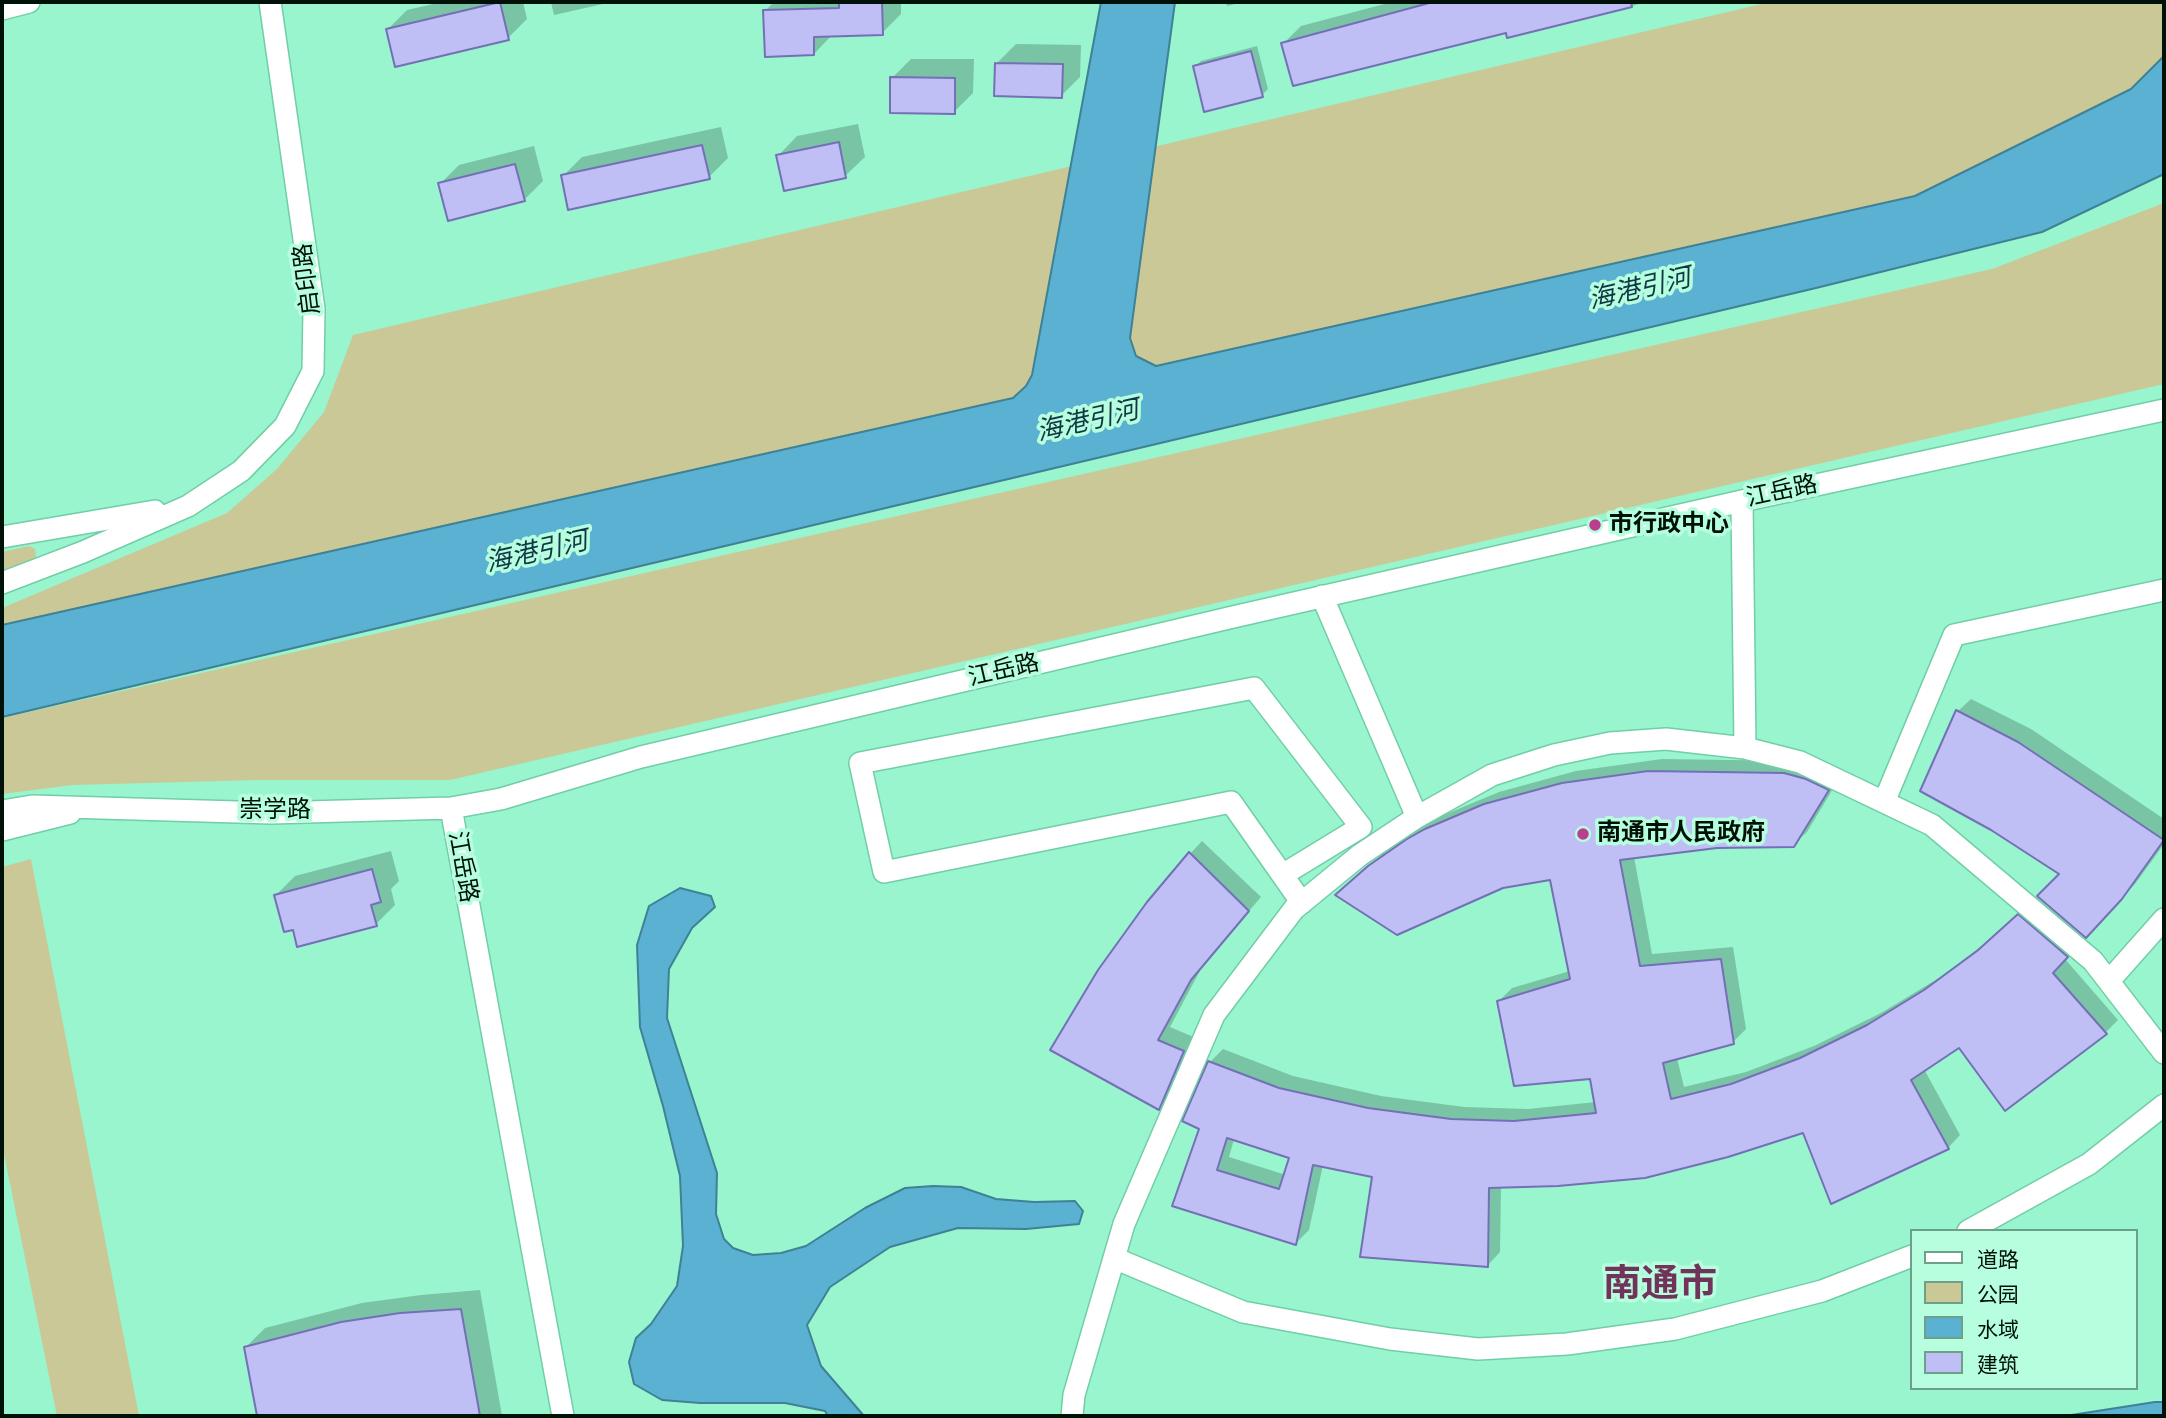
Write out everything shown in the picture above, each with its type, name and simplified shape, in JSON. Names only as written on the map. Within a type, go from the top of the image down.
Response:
[{"type":"street","points":[[2,9],[29,2]]},
{"type":"street","name":"启印路","points":[[188,506],[241,471],[285,426],[313,371],[314,309],[270,2]]},
{"type":"street","name":"江岳路","points":[[563,1416],[451,808],[501,799],[641,757],[1322,596],[1742,501],[2164,410]]},
{"type":"street","points":[[1742,501],[1745,748]]},
{"type":"street","points":[[2,537],[188,506]]},
{"type":"street","points":[[2,583],[83,552],[188,506]]},
{"type":"street","points":[[1884,802],[1954,635],[2164,590]]},
{"type":"street","points":[[1322,596],[1417,817]]},
{"type":"street","points":[[1284,874],[1361,827],[1254,688],[860,763],[884,872],[1231,802],[1303,903]]},
{"type":"street","points":[[1072,1416],[1074,1395],[1124,1224],[1214,1015],[1294,909],[1360,855],[1417,817],[1492,775],[1554,755],[1610,743],[1667,739],[1745,748],[1800,762],[1932,825],[2093,961],[2164,1053]]},
{"type":"street","name":"崇学路","points":[[2,811],[32,806],[271,813],[451,808]]},
{"type":"street","name":"崇学路","points":[[2,830],[100,806]]},
{"type":"street","points":[[2109,981],[2164,919]]},
{"type":"street","points":[[1972,1229],[2090,1164],[2164,1105]]},
{"type":"street","points":[[1114,1258],[1243,1312],[1390,1339],[1478,1349],[1567,1343],[1675,1329],[1822,1291],[1910,1257]]},
{"type":"green space","points":[[1770,2],[2164,2],[2164,56],[2131,89],[1915,196],[2,625],[2,608],[227,513],[277,469],[324,412],[353,335]]},
{"type":"green space","points":[[2164,203],[2164,384],[450,780],[258,780],[73,785],[2,794],[2,718],[1992,269]]},
{"type":"green space","points":[[29,546],[35,549],[34,563],[2,576],[2,552]]},
{"type":"green space","points":[[31,859],[139,1416],[57,1416],[2,1144],[2,867]]},
{"type":"water","name":"海港引河","points":[[1101,2],[1175,2],[1130,338],[1136,356],[1156,366],[1915,196],[2131,89],[2164,56],[2164,174],[2042,232],[1816,288],[2,717],[2,625],[1013,398],[1026,386],[1032,375]]},
{"type":"water","points":[[680,888],[711,896],[715,907],[692,928],[669,969],[667,1018],[717,1173],[716,1214],[724,1239],[733,1248],[753,1255],[781,1253],[806,1246],[865,1208],[905,1188],[961,1187],[996,1199],[1075,1201],[1083,1211],[1079,1224],[1026,1229],[958,1228],[890,1247],[830,1287],[807,1325],[821,1366],[864,1416],[828,1416],[825,1411],[785,1403],[662,1400],[634,1384],[629,1362],[636,1338],[651,1324],[677,1286],[683,1246],[680,1176],[640,1027],[637,945],[649,906]]},
{"type":"water","points":[[2164,1402],[2164,1416],[2065,1416]]},
{"type":"building","points":[[500,2],[509,40],[395,67],[386,29]]},
{"type":"building","points":[[839,2],[882,2],[883,35],[814,37],[814,55],[765,57],[763,10],[839,8]]},
{"type":"building","points":[[1433,2],[1631,2],[1632,7],[1507,38],[1506,33],[1293,86],[1281,43]]},
{"type":"building","points":[[1251,51],[1263,97],[1204,112],[1193,66]]},
{"type":"building","points":[[995,63],[1063,64],[1062,98],[994,96]]},
{"type":"building","points":[[890,77],[955,78],[955,114],[890,113]]},
{"type":"building","points":[[839,142],[846,178],[784,191],[776,155]]},
{"type":"building","points":[[702,145],[710,179],[568,210],[561,175]]},
{"type":"building","points":[[515,164],[525,201],[448,221],[438,183]]},
{"type":"building","points":[[1956,710],[2018,742],[2164,840],[2122,899],[2086,938],[2037,896],[2059,874],[1991,830],[1920,791]]},
{"type":"building","points":[[1648,771],[1784,773],[1806,779],[1829,790],[1794,847],[1717,848],[1620,860],[1640,966],[1721,959],[1734,1044],[1663,1063],[1671,1099],[1731,1084],[1800,1058],[1867,1025],[1924,990],[1977,951],[2018,914],[2068,957],[2053,973],[2107,1034],[2005,1111],[1959,1048],[1911,1080],[1949,1149],[1831,1204],[1803,1133],[1728,1157],[1645,1178],[1558,1186],[1489,1188],[1488,1267],[1360,1257],[1372,1177],[1313,1165],[1296,1245],[1172,1206],[1199,1129],[1182,1121],[1208,1061],[1279,1088],[1368,1108],[1451,1119],[1514,1121],[1596,1113],[1590,1079],[1514,1086],[1497,1001],[1570,979],[1550,880],[1503,888],[1397,935],[1335,895],[1368,866],[1425,829],[1484,804],[1562,783]],"holes":[[[1227,1138],[1289,1158],[1279,1189],[1217,1170]]]},
{"type":"building","points":[[1189,852],[1249,911],[1191,980],[1158,1040],[1184,1051],[1159,1110],[1050,1050],[1098,970],[1147,902]]},
{"type":"building","points":[[372,869],[381,902],[371,905],[377,926],[297,947],[293,930],[284,932],[274,895]]},
{"type":"building","points":[[461,1309],[480,1416],[257,1416],[244,1347],[341,1322],[400,1313]]},
{"type":"place","name":"市行政中心","points":[[1595,525]]},
{"type":"place","name":"南通市人民政府","points":[[1583,834]]},
{"type":"district","name":"南通市","points":[[1660,1286]]}]
